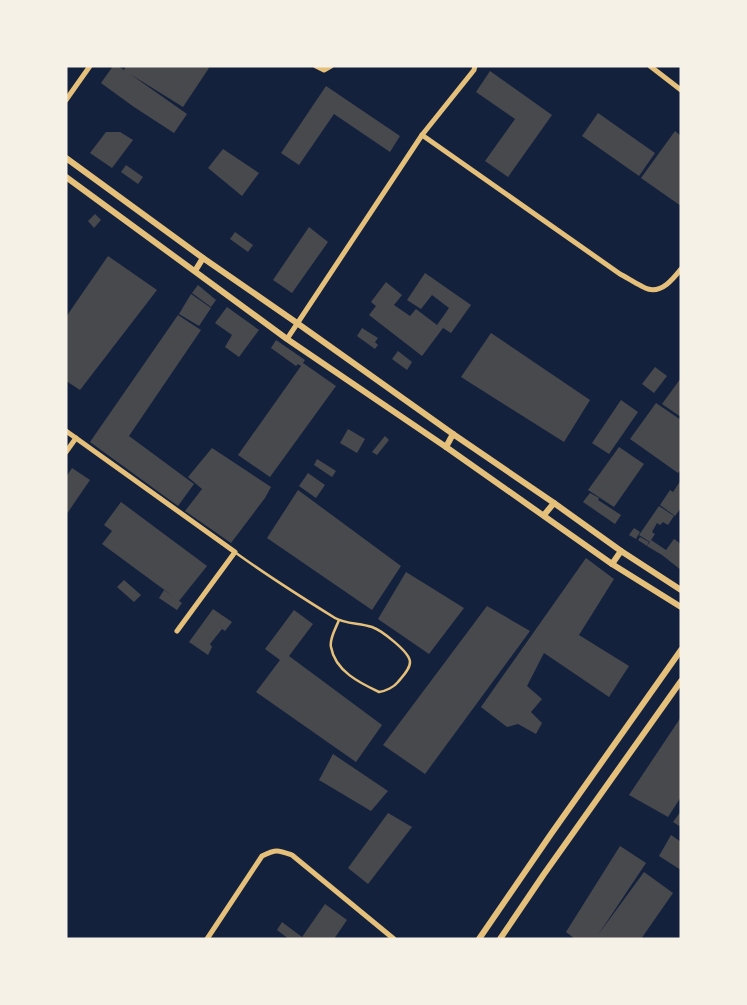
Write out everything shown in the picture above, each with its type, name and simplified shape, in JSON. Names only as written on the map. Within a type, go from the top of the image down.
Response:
[{"type":"street","points":[[66,100],[90,66]]},
{"type":"street","points":[[316,66],[324,70],[332,66]]},
{"type":"street","points":[[288,339],[422,136],[474,70],[475,66]]},
{"type":"street","points":[[650,66],[681,90]]},
{"type":"street","points":[[422,136],[620,274],[648,289],[660,289],[681,270]]},
{"type":"street","points":[[66,158],[203,258],[453,434],[621,551],[681,590]]},
{"type":"street","points":[[66,178],[288,339],[612,564],[681,607]]},
{"type":"street","points":[[195,271],[203,258]]},
{"type":"street","points":[[66,431],[234,552],[178,631]]},
{"type":"street","points":[[446,447],[453,434]]},
{"type":"street","points":[[66,452],[76,438]]},
{"type":"street","points":[[544,516],[554,503]]},
{"type":"street","points":[[612,564],[621,551]]},
{"type":"street","points":[[479,939],[681,650]]},
{"type":"street","points":[[500,939],[681,681]]},
{"type":"street","points":[[208,939],[262,856],[279,850],[292,855],[394,939]]},
{"type":"lane","points":[[234,552],[289,590],[339,620],[364,624],[388,636],[410,658],[408,669],[397,684],[388,690],[379,692],[355,681],[342,668],[335,659],[330,646],[339,620]]},
{"type":"building","points":[[113,66],[118,66],[124,70],[126,66],[206,66],[209,68],[183,107],[130,74],[187,114],[174,133],[101,83]]},
{"type":"building","points":[[490,71],[552,115],[508,177],[485,161],[515,119],[476,92]]},
{"type":"building","points":[[326,86],[400,136],[390,152],[334,114],[299,165],[281,153]]},
{"type":"building","points":[[598,113],[655,153],[639,176],[582,136]]},
{"type":"building","points":[[675,131],[681,136],[681,206],[641,178]]},
{"type":"building","points":[[106,132],[120,132],[133,140],[112,168],[90,153]]},
{"type":"building","points":[[223,149],[259,173],[242,196],[208,168]]},
{"type":"building","points":[[126,165],[143,177],[138,184],[121,172]]},
{"type":"building","points":[[95,214],[101,220],[94,228],[88,221]]},
{"type":"building","points":[[309,227],[328,242],[292,293],[273,280]]},
{"type":"building","points":[[235,232],[253,245],[248,252],[230,239]]},
{"type":"building","points":[[108,256],[157,290],[80,390],[66,381],[66,317]]},
{"type":"building","points":[[425,273],[471,305],[451,333],[443,328],[422,356],[369,315],[376,306],[371,302],[386,282],[402,295],[394,305],[410,316],[416,309],[437,325],[449,308],[432,295],[421,309],[407,300]]},
{"type":"building","points":[[198,285],[216,300],[211,307],[192,293]]},
{"type":"building","points":[[191,294],[211,308],[199,326],[179,314]]},
{"type":"building","points":[[227,307],[259,330],[239,357],[225,347],[232,335],[215,323]]},
{"type":"building","points":[[178,315],[201,330],[129,436],[194,484],[178,506],[90,442]]},
{"type":"building","points":[[362,328],[378,338],[375,342],[378,345],[375,349],[357,336]]},
{"type":"building","points":[[491,333],[590,400],[564,442],[461,377]]},
{"type":"building","points":[[276,340],[305,360],[303,363],[336,386],[270,477],[238,455],[301,366],[298,364],[296,366],[271,348]]},
{"type":"building","points":[[398,351],[412,362],[407,370],[392,359]]},
{"type":"building","points":[[655,367],[667,376],[654,393],[642,384]]},
{"type":"building","points":[[681,378],[681,417],[662,404]]},
{"type":"building","points":[[621,400],[638,412],[609,454],[592,443]]},
{"type":"building","points":[[656,403],[681,420],[681,470],[678,473],[630,439]]},
{"type":"building","points":[[348,429],[365,439],[357,453],[340,443]]},
{"type":"building","points":[[385,436],[389,440],[377,455],[372,452]]},
{"type":"building","points":[[619,447],[644,464],[614,507],[588,490]]},
{"type":"building","points":[[212,448],[271,487],[265,498],[231,543],[185,511],[202,489],[188,477]]},
{"type":"building","points":[[317,459],[336,471],[332,477],[314,465]]},
{"type":"building","points":[[72,468],[90,480],[66,515],[66,477]]},
{"type":"building","points":[[308,473],[325,485],[316,498],[299,486]]},
{"type":"building","points":[[681,480],[681,508],[675,516],[660,505],[670,490],[673,492]]},
{"type":"building","points":[[298,490],[401,566],[372,610],[267,538]]},
{"type":"building","points":[[590,493],[621,515],[615,524],[583,502]]},
{"type":"building","points":[[121,502],[207,566],[179,601],[182,603],[177,610],[159,598],[164,590],[174,597],[102,544],[112,531],[104,525]]},
{"type":"building","points":[[659,506],[674,516],[668,525],[663,522],[660,525],[657,523],[652,532],[655,534],[651,540],[666,550],[674,539],[681,544],[681,570],[647,546],[650,542],[639,535]]},
{"type":"building","points":[[634,528],[640,532],[636,539],[629,535]]},
{"type":"building","points":[[640,537],[649,542],[647,546],[638,540]]},
{"type":"building","points":[[586,558],[614,579],[579,635],[629,666],[609,697],[544,653],[527,686],[542,699],[531,712],[542,723],[536,734],[518,724],[507,727],[481,707]]},
{"type":"building","points":[[406,572],[464,608],[429,654],[378,619]]},
{"type":"building","points":[[124,580],[141,595],[134,602],[117,587]]},
{"type":"building","points":[[487,606],[530,631],[425,774],[383,745]]},
{"type":"building","points":[[213,609],[232,622],[225,631],[222,629],[210,644],[212,647],[208,655],[189,642]]},
{"type":"building","points":[[294,610],[313,624],[289,656],[382,725],[356,762],[256,692],[280,660],[265,649]]},
{"type":"building","points":[[681,717],[681,797],[668,817],[629,795]]},
{"type":"building","points":[[333,754],[388,791],[371,811],[319,780]]},
{"type":"building","points":[[681,811],[681,827],[673,822]]},
{"type":"building","points":[[388,813],[412,827],[368,884],[348,868]]},
{"type":"building","points":[[671,835],[681,842],[681,870],[659,856]]},
{"type":"building","points":[[620,846],[646,863],[598,935],[644,872],[673,893],[641,939],[575,939],[566,932]]},
{"type":"building","points":[[325,904],[347,920],[334,939],[289,939],[277,930],[282,922],[302,937]]}]
